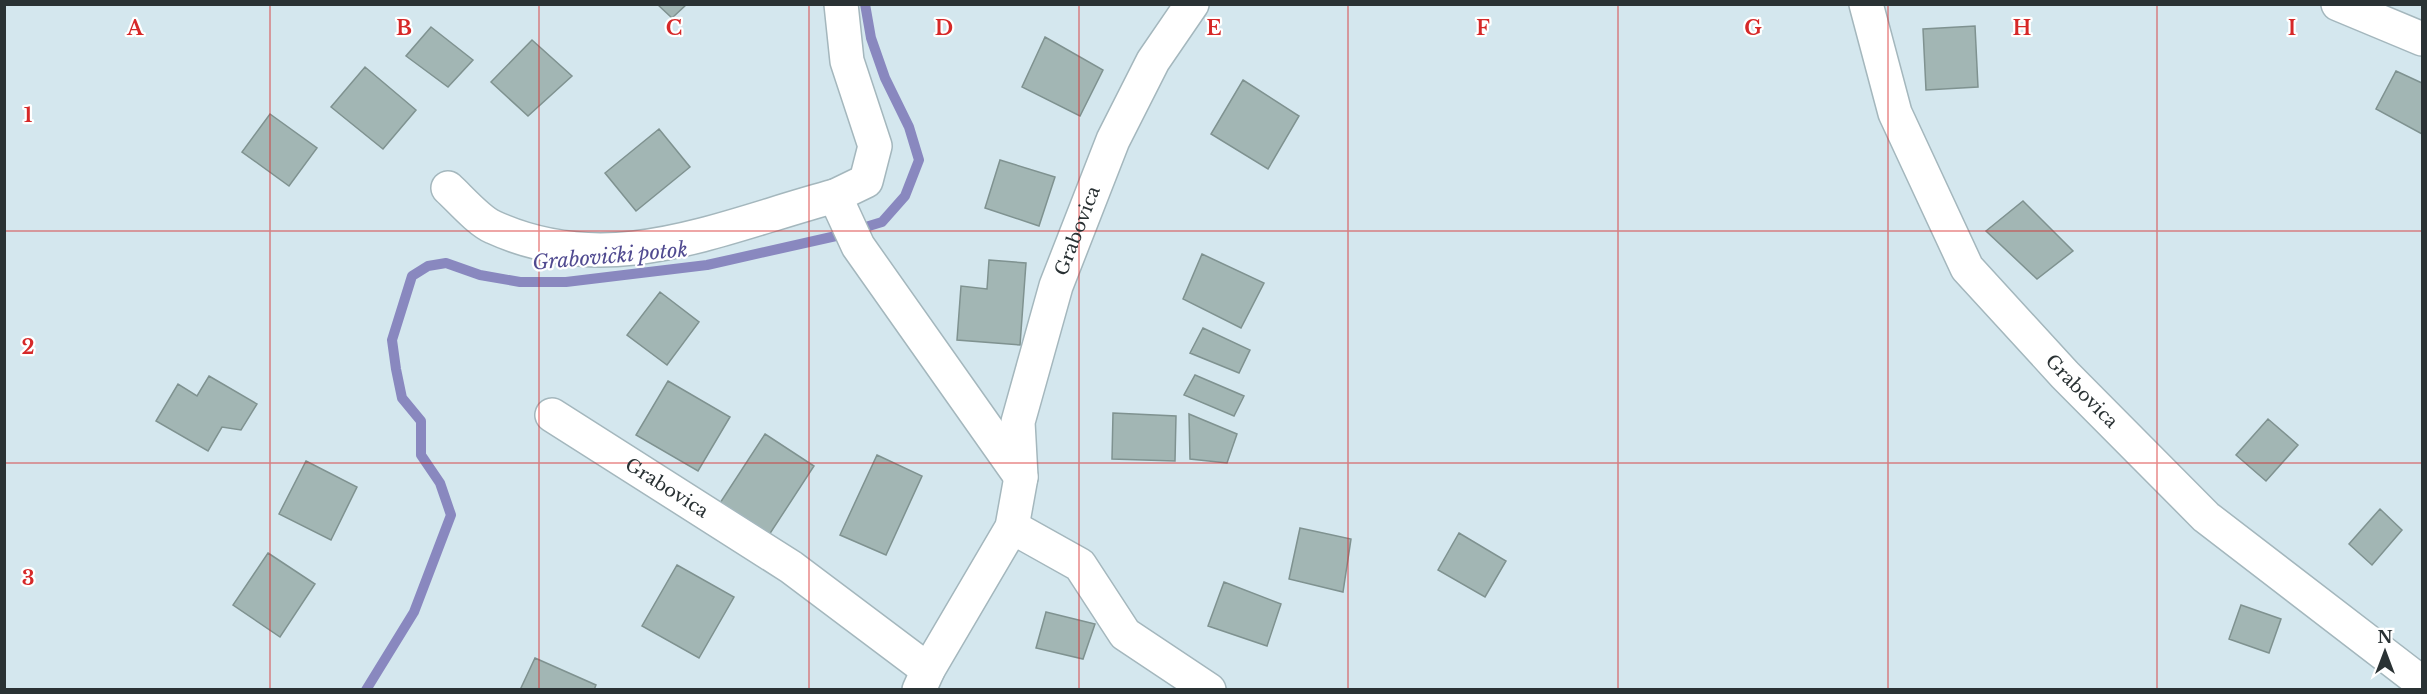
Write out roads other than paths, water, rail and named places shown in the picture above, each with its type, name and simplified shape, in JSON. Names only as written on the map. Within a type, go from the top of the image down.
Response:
[{"type":"street","points":[[448,188],[490,226],[560,249],[627,250],[717,233],[772,213],[840,206],[866,181],[875,146],[847,61],[841,4]]},
{"type":"street","name":"Grabovica","points":[[552,415],[791,567],[923,680],[1012,526],[1021,477],[1018,422],[1056,286],[1113,140],[1153,61],[1192,4]]},
{"type":"street","name":"Grabovica","points":[[1866,4],[1894,113],[1967,268],[2065,375],[2206,517],[2422,683]]},
{"type":"street","points":[[2338,4],[2422,39]]},
{"type":"street","points":[[840,206],[858,246],[1021,477]]},
{"type":"street","points":[[1012,526],[1080,565],[1125,634],[1209,690]]},
{"type":"waterway","name":"Grabovički potok","points":[[366,690],[414,612],[451,515],[440,483],[421,455],[421,421],[402,398],[396,369],[392,340],[412,276],[428,266],[446,263],[480,275],[520,282],[566,282],[707,265],[836,236],[882,222],[905,196],[919,160],[909,127],[885,78],[871,38],[865,4]]}]
